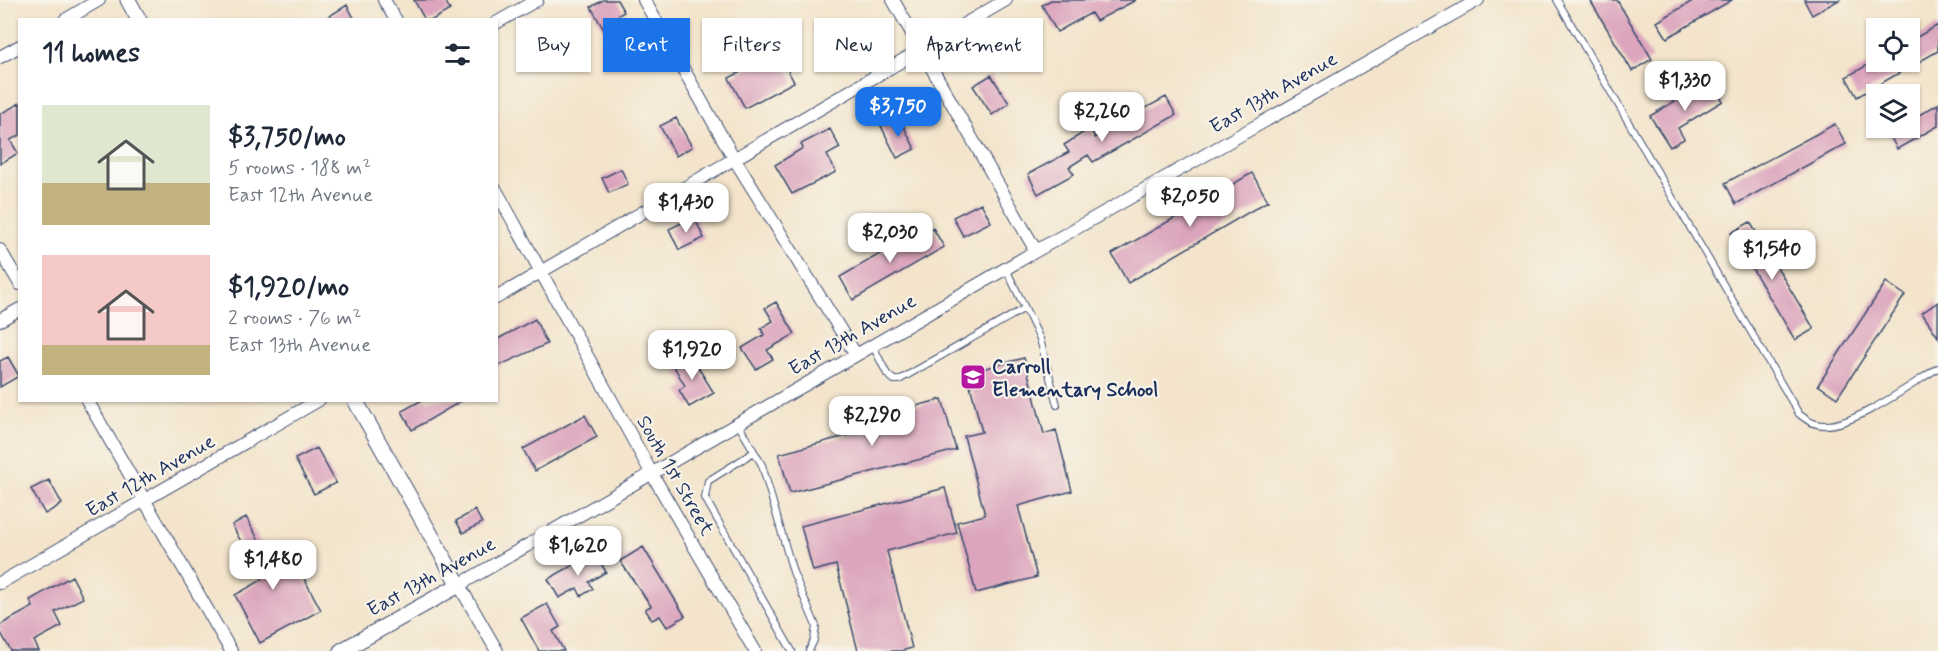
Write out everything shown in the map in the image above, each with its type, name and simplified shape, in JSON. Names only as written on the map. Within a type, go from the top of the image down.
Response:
[{"type":"street","points":[[68,18],[99,0]]},
{"type":"street","points":[[128,0],[139,18]]},
{"type":"street","points":[[384,0],[395,18]]},
{"type":"street","points":[[498,22],[537,0]]},
{"type":"street","points":[[644,0],[735,160],[856,356]]},
{"type":"street","points":[[893,0],[906,21]]},
{"type":"street","points":[[976,18],[1006,0]]},
{"type":"street","name":"East 13th Avenue","points":[[341,651],[1478,0]]},
{"type":"street","points":[[0,57],[18,47]]},
{"type":"street","points":[[498,297],[906,59]]},
{"type":"street","points":[[936,72],[1036,251]]},
{"type":"street","name":"South 1st Street","points":[[498,194],[652,474],[755,651]]},
{"type":"street","points":[[0,250],[18,281]]},
{"type":"street","points":[[0,320],[18,310]]},
{"type":"street","points":[[88,402],[231,651]]},
{"type":"street","name":"East 12th Avenue","points":[[0,584],[316,402]]},
{"type":"street","points":[[356,402],[497,651]]},
{"type":"lane","points":[[1557,0],[1799,414],[1812,424],[1827,426],[1844,422],[1938,368]]},
{"type":"lane","points":[[1006,269],[1040,339],[1057,405]]},
{"type":"lane","points":[[873,346],[888,374],[894,380],[899,380],[1025,308]]},
{"type":"lane","points":[[738,424],[762,465],[793,572],[816,626],[814,640],[809,651]]},
{"type":"lane","points":[[754,452],[708,481],[705,498],[792,651]]},
{"type":"building","points":[[414,0],[445,0],[450,10],[436,18],[424,18]]},
{"type":"building","points":[[603,0],[617,0],[624,12],[614,18],[603,18],[603,28],[591,7]]},
{"type":"building","points":[[1051,0],[1136,0],[1096,21],[1091,13],[1057,32],[1042,5]]},
{"type":"building","points":[[1590,0],[1617,0],[1652,59],[1632,71]]},
{"type":"building","points":[[1694,0],[1732,0],[1667,38],[1657,22]]},
{"type":"building","points":[[1804,0],[1839,0],[1812,15]]},
{"type":"building","points":[[347,5],[354,18],[326,18]]},
{"type":"building","points":[[1938,25],[1938,51],[1920,61],[1920,35]]},
{"type":"building","points":[[1866,66],[1866,72],[1901,72],[1880,84],[1866,84],[1866,92],[1857,97],[1846,77]]},
{"type":"building","points":[[740,72],[789,72],[794,82],[745,108],[729,78]]},
{"type":"building","points":[[991,75],[1009,103],[992,115],[973,86]]},
{"type":"building","points":[[1710,80],[1723,101],[1678,128],[1684,139],[1670,147],[1650,116]]},
{"type":"building","points":[[1166,97],[1176,115],[1093,162],[1088,155],[1069,167],[1074,174],[1038,194],[1028,174],[1069,152],[1064,145],[1090,128],[1095,138],[1119,124],[1114,115],[1128,107],[1133,115]]},
{"type":"building","points":[[18,104],[18,136],[10,140],[18,153],[0,164],[0,114]]},
{"type":"building","points":[[1938,104],[1938,126],[1920,136],[1920,114]]},
{"type":"building","points":[[899,117],[915,149],[897,158],[881,126]]},
{"type":"building","points":[[676,118],[692,147],[676,156],[660,126]]},
{"type":"building","points":[[1835,124],[1846,144],[1736,204],[1725,183]]},
{"type":"building","points":[[830,129],[840,148],[827,155],[836,172],[792,194],[775,165],[803,148],[801,144]]},
{"type":"building","points":[[1891,138],[1917,138],[1897,149]]},
{"type":"building","points":[[621,169],[628,184],[609,193],[602,178]]},
{"type":"building","points":[[1252,173],[1268,201],[1128,283],[1112,254]]},
{"type":"building","points":[[981,203],[991,222],[963,236],[953,217]]},
{"type":"building","points":[[694,217],[704,238],[679,250],[669,229]]},
{"type":"building","points":[[1750,222],[1814,329],[1795,340],[1731,233]]},
{"type":"building","points":[[933,228],[944,247],[853,300],[840,277],[890,248],[893,252]]},
{"type":"building","points":[[1886,282],[1905,295],[1837,398],[1818,385]]},
{"type":"building","points":[[776,302],[795,334],[767,350],[773,359],[756,369],[742,348],[764,335],[761,328],[773,321],[765,308]]},
{"type":"building","points":[[1938,302],[1938,337],[1922,313]]},
{"type":"building","points":[[535,319],[547,344],[498,366],[498,339]]},
{"type":"building","points":[[689,353],[714,393],[689,407],[679,390],[685,386],[672,363]]},
{"type":"building","points":[[8,357],[18,377],[0,387],[0,361]]},
{"type":"building","points":[[1024,358],[1044,434],[1056,430],[1072,491],[1018,506],[1037,577],[976,593],[957,522],[985,515],[964,436],[982,432],[967,373]]},
{"type":"building","points":[[942,399],[956,450],[790,493],[779,454],[853,434],[850,424]]},
{"type":"building","points":[[418,402],[460,402],[412,430],[402,411]]},
{"type":"building","points":[[585,415],[597,437],[535,471],[523,449]]},
{"type":"building","points":[[317,448],[336,483],[314,494],[295,459]]},
{"type":"building","points":[[49,480],[62,504],[45,514],[31,489]]},
{"type":"building","points":[[945,488],[957,533],[887,551],[912,648],[901,651],[858,651],[836,565],[813,571],[801,526]]},
{"type":"building","points":[[475,510],[482,523],[463,533],[456,521]]},
{"type":"building","points":[[246,517],[275,570],[294,560],[321,610],[260,643],[235,595],[262,580],[232,525]]},
{"type":"building","points":[[643,547],[685,616],[667,627],[660,616],[652,620],[645,609],[651,606],[620,561]]},
{"type":"building","points":[[595,553],[606,572],[589,582],[593,589],[581,596],[577,588],[559,598],[548,579]]},
{"type":"building","points":[[72,576],[83,598],[55,612],[62,626],[34,641],[39,651],[11,651],[0,631],[0,625],[33,607],[30,600]]},
{"type":"building","points":[[547,604],[560,627],[553,631],[564,651],[539,651],[521,618]]},
{"type":"place","name":"Carroll Elementary School","points":[[973,377]]}]
